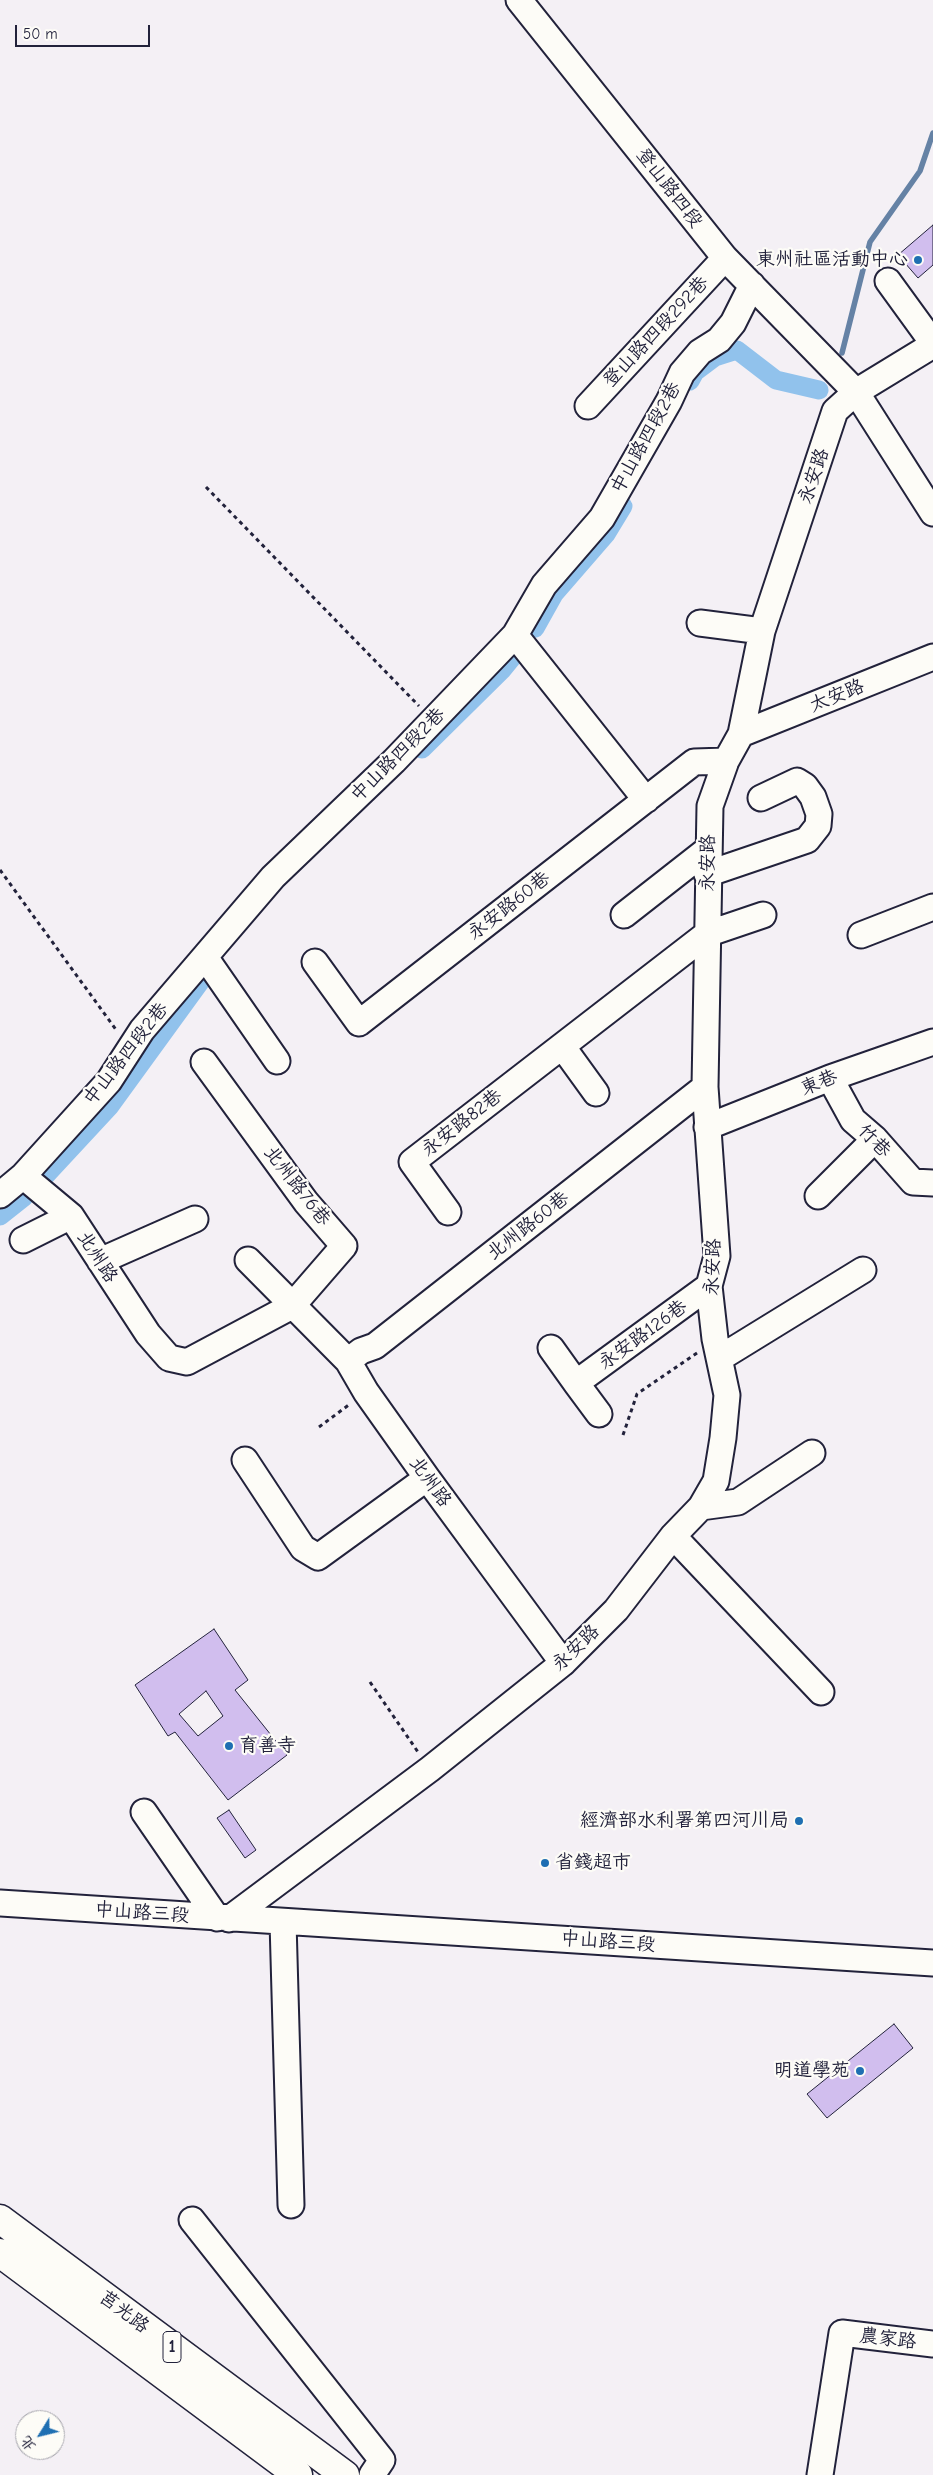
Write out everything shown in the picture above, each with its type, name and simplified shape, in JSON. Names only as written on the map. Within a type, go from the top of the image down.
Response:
[{"type":"main road","name":"莒光路","points":[[0,2219],[345,2475]]},
{"type":"main road","name":"莒光路","points":[[0,2253],[298,2475]]},
{"type":"street","name":"登山路四段","points":[[519,0],[725,258],[843,379],[933,513]]},
{"type":"street","name":"登山路四段292巷","points":[[588,406],[725,258]]},
{"type":"street","points":[[888,281],[933,344]]},
{"type":"street","name":"中山路四段2巷","points":[[0,1195],[23,1176],[109,1081],[142,1030],[273,877],[394,761],[515,635],[544,585],[602,518],[669,401],[682,373],[700,352],[719,340],[734,323],[752,285]]},
{"type":"street","name":"永安路","points":[[223,1918],[305,1849],[430,1769],[563,1663],[616,1610],[673,1536],[701,1507],[716,1481],[723,1438],[726,1395],[709,1286],[717,1256],[705,1087],[710,806],[726,761],[741,734],[762,631],[835,411],[843,379],[933,344]]},
{"type":"street","points":[[700,623],[762,631]]},
{"type":"street","points":[[515,635],[646,800]]},
{"type":"street","name":"太安路","points":[[741,734],[933,657]]},
{"type":"street","name":"永安路60巷","points":[[315,962],[359,1023],[694,762],[726,761]]},
{"type":"street","points":[[624,915],[708,862],[807,840],[818,826],[819,814],[814,798],[805,786],[797,781],[761,798]]},
{"type":"street","points":[[861,935],[933,907]]},
{"type":"street","name":"永安路82巷","points":[[448,1212],[412,1162],[707,934],[763,915]]},
{"type":"street","points":[[205,957],[277,1061]]},
{"type":"street","name":"東巷","points":[[707,1127],[830,1078],[933,1042]]},
{"type":"street","points":[[562,1046],[596,1093]]},
{"type":"street","name":"北州路76巷","points":[[204,1062],[306,1202],[344,1246],[292,1306]]},
{"type":"street","name":"竹巷","points":[[830,1078],[853,1120],[875,1139],[913,1182],[933,1183]]},
{"type":"street","name":"北州路60巷","points":[[348,1361],[361,1351],[375,1346],[705,1087]]},
{"type":"street","points":[[818,1196],[875,1139]]},
{"type":"street","name":"北州路","points":[[23,1176],[70,1216],[148,1334],[169,1358],[187,1362],[292,1306]]},
{"type":"street","points":[[22,1240],[70,1216]]},
{"type":"street","points":[[100,1261],[195,1220]]},
{"type":"street","name":"北州路","points":[[248,1260],[348,1361],[366,1392],[427,1478],[563,1663]]},
{"type":"street","points":[[718,1349],[863,1270]]},
{"type":"street","name":"永安路126巷","points":[[576,1383],[709,1286]]},
{"type":"street","points":[[551,1348],[599,1414]]},
{"type":"street","points":[[701,1507],[738,1502],[812,1453]]},
{"type":"street","points":[[244,1460],[303,1548],[318,1557],[427,1478]]},
{"type":"street","points":[[673,1536],[821,1692]]},
{"type":"street","points":[[144,1812],[223,1918]]},
{"type":"street","name":"中山路三段","points":[[0,1903],[933,1963]]},
{"type":"street","points":[[283,1922],[291,2205]]},
{"type":"street","points":[[192,2220],[382,2460],[372,2475]]},
{"type":"street","name":"農家路","points":[[820,2475],[842,2333],[933,2344]]},
{"type":"path","points":[[206,487],[434,720]]},
{"type":"path","points":[[0,870],[130,1050]]},
{"type":"path","points":[[623,1435],[638,1394],[718,1349]]},
{"type":"path","points":[[319,1427],[366,1392]]},
{"type":"path","points":[[370,1682],[430,1769]]},
{"type":"building","name":"東州社區活動中心","points":[[933,225],[933,265],[918,278],[898,255]]},
{"type":"building","points":[[214,1629],[248,1680],[235,1690],[287,1755],[228,1800],[175,1732],[168,1736],[135,1685]],"holes":[[[206,1691],[223,1716],[198,1736],[179,1714]]]},
{"type":"building","points":[[229,1810],[256,1850],[245,1858],[217,1818]]},
{"type":"building","name":"明道學苑","points":[[894,2024],[913,2048],[827,2118],[807,2094]]},
{"type":"waterway","points":[[842,353],[870,242],[920,171],[933,133]]},
{"type":"waterway","points":[[690,381],[695,372],[715,357],[737,350],[776,380],[819,390]]},
{"type":"waterway","points":[[535,628],[554,594],[606,534],[623,506]]},
{"type":"waterway","points":[[422,749],[502,670],[515,654]]},
{"type":"waterway","points":[[46,1175],[110,1106],[203,978]]},
{"type":"waterway","points":[[0,1216],[24,1197]]},
{"type":"place","name":"東州社區活動中心","points":[[918,260]]},
{"type":"place","name":"育善寺","points":[[229,1746]]},
{"type":"place","name":"經濟部水利署第四河川局","points":[[799,1821]]},
{"type":"place","name":"省錢超市","points":[[545,1863]]},
{"type":"place","name":"明道學苑","points":[[860,2071]]}]
